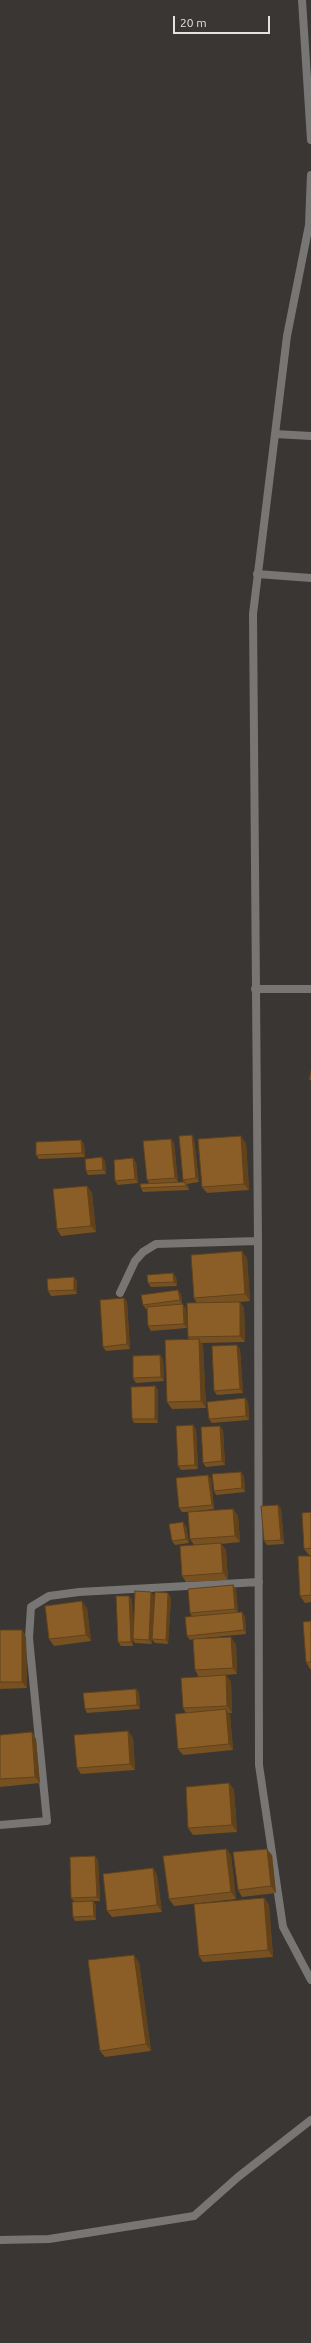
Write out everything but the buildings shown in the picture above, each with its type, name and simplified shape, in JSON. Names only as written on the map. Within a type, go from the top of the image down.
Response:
[{"type":"street","points":[[302,0],[311,140]]},
{"type":"street","points":[[311,175],[309,225],[287,336],[253,614],[258,1241],[259,1765],[283,1927],[311,1980]]},
{"type":"street","points":[[275,434],[311,436]]},
{"type":"street","points":[[257,574],[311,578]]},
{"type":"street","points":[[255,989],[311,989]]},
{"type":"street","points":[[120,1293],[135,1261],[143,1252],[156,1244],[258,1241]]},
{"type":"street","points":[[0,1826],[47,1821],[29,1638],[31,1607],[49,1596],[79,1592],[259,1582]]},
{"type":"street","points":[[0,2240],[49,2239],[194,2216],[238,2177],[311,2120]]}]
